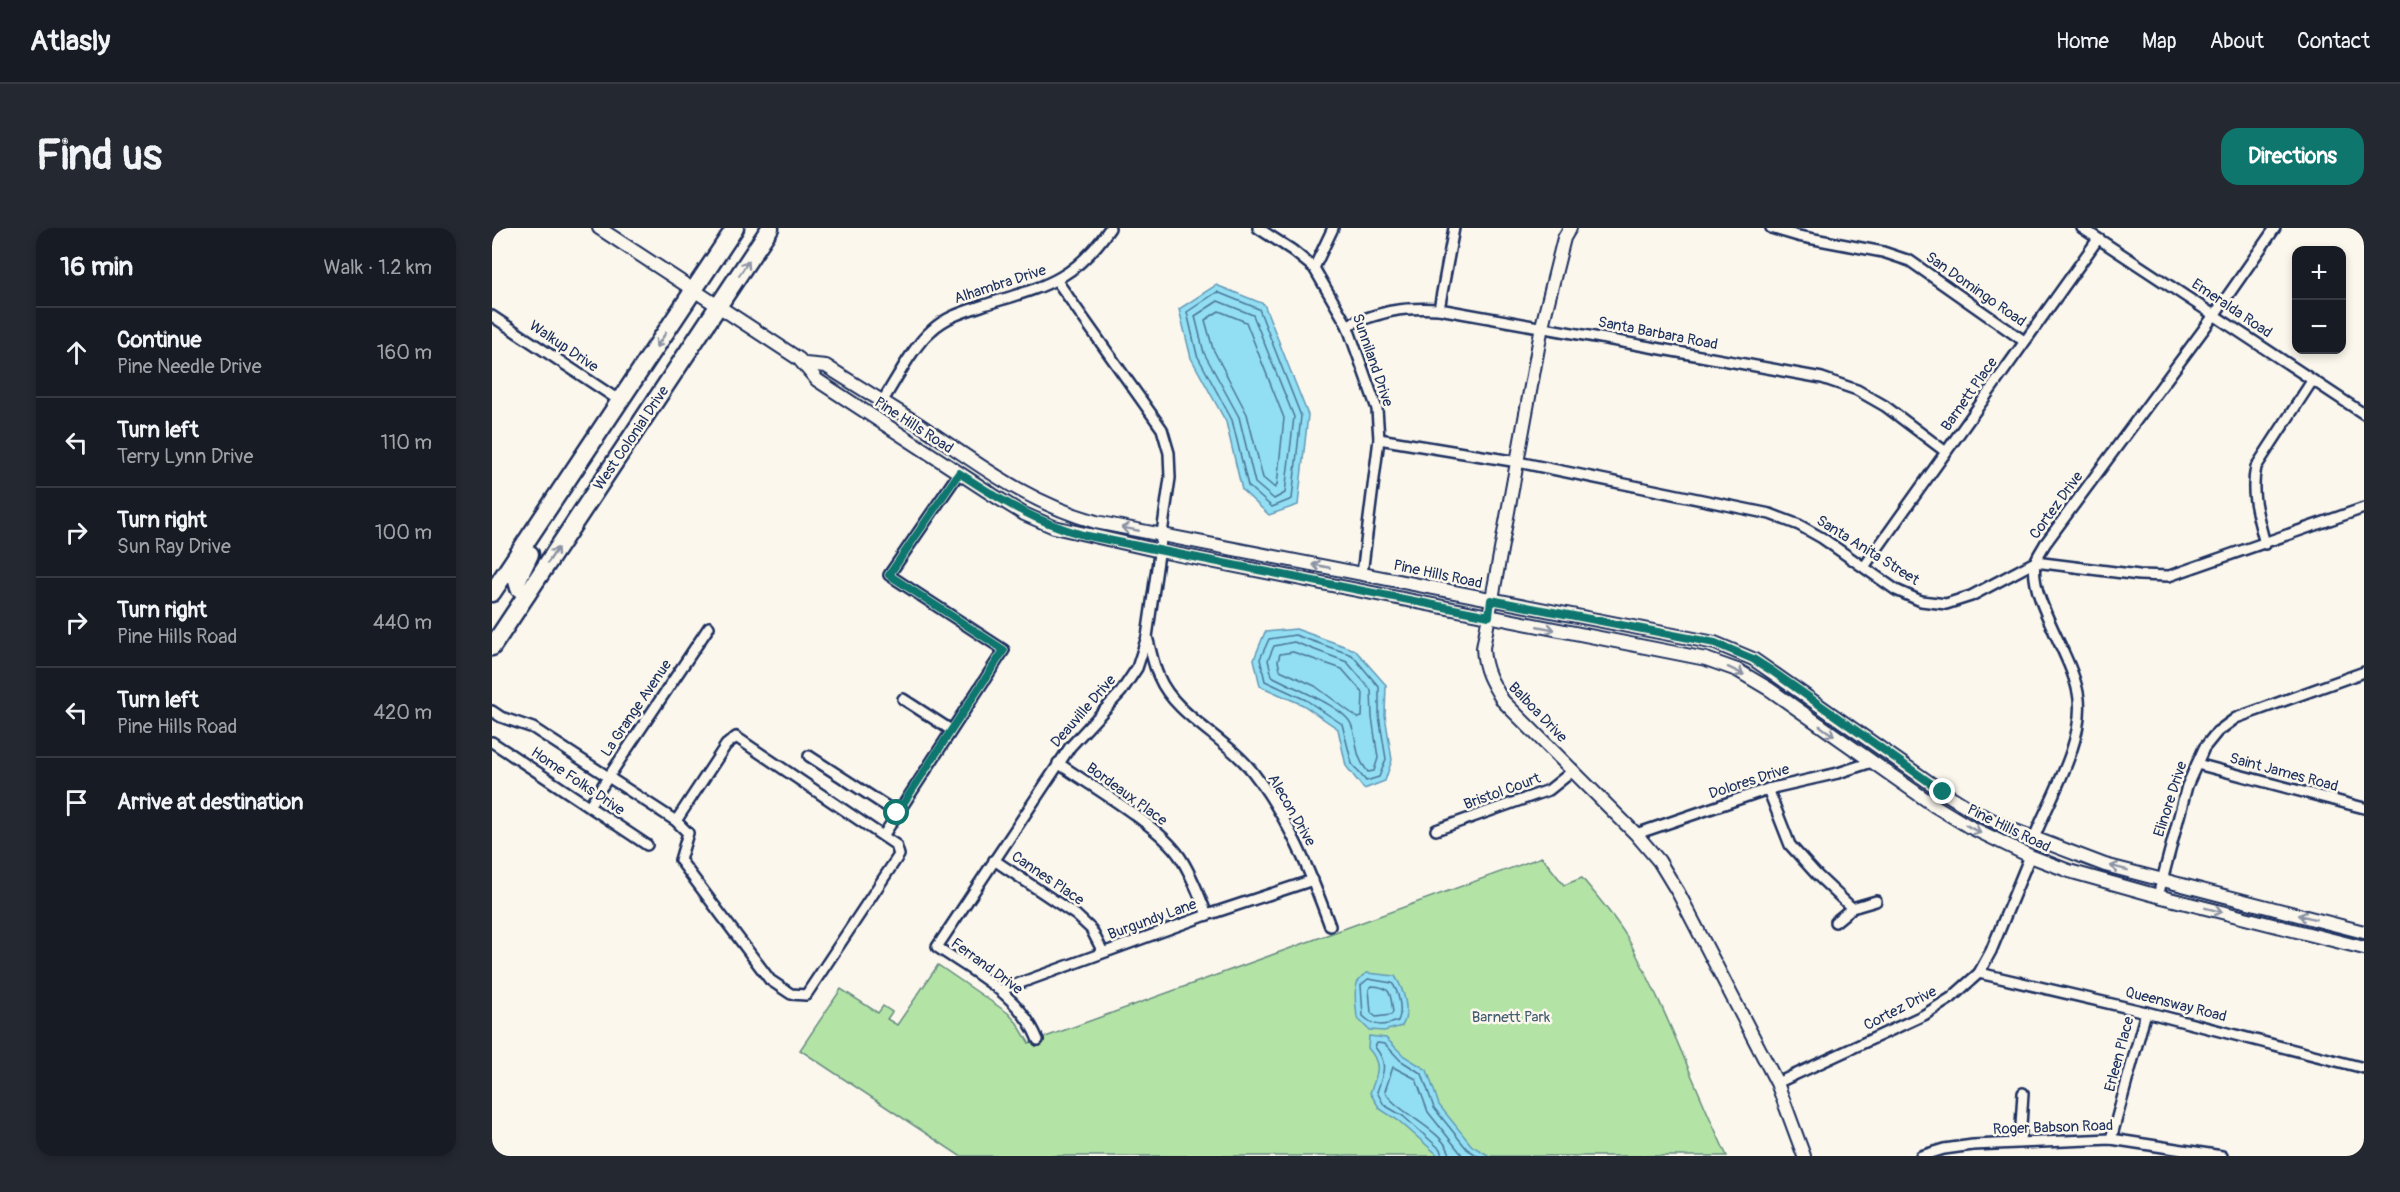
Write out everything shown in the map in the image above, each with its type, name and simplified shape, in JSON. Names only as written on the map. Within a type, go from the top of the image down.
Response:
[{"type":"highway","name":"West Colonial Drive","points":[[495,590],[735,228]]},
{"type":"highway","name":"West Colonial Drive","points":[[492,647],[770,228]]},
{"type":"highway","points":[[527,594],[519,588],[517,581],[545,530],[546,513]]},
{"type":"highway","points":[[492,634],[506,614],[510,599],[509,593],[495,590]]},
{"type":"main road","name":"Pine Hills Road","points":[[599,228],[805,364],[817,380],[1024,514],[1054,527],[1160,552],[1706,659],[1737,670],[1968,826],[2030,856],[2068,871],[2158,896],[2364,948]]},
{"type":"main road","name":"Balboa Drive","points":[[1570,228],[1564,238],[1542,326],[1491,600],[1483,648],[1487,676],[1503,701],[1574,770],[1659,861],[1679,894],[1777,1083],[1804,1156]]},
{"type":"main road","name":"Pine Hills Road","points":[[805,364],[826,366],[1033,499],[1067,514],[1096,522],[1715,643],[1738,652],[1772,671],[1943,792],[1977,813],[2099,863],[2364,932]]},
{"type":"main road","points":[[830,388],[844,389],[869,402],[882,402]]},
{"type":"street","name":"Alhambra Drive","points":[[882,402],[917,349],[936,326],[952,316],[1057,281],[1080,265],[1110,228]]},
{"type":"street","name":"Sunniland Drive","points":[[1258,228],[1292,250],[1314,268],[1347,325],[1377,409],[1379,439],[1362,574]]},
{"type":"street","points":[[1314,268],[1333,228]]},
{"type":"street","points":[[1439,309],[1454,228]]},
{"type":"street","name":"San Domingo Road","points":[[1772,228],[1798,236],[1883,252],[1910,261],[2024,341]]},
{"type":"street","name":"Emeralda Road","points":[[2082,228],[2364,414]]},
{"type":"street","name":"Cortez Drive","points":[[2034,838],[2078,730],[2079,700],[2074,678],[2034,582],[2035,562],[2045,544],[2215,314],[2275,228]]},
{"type":"street","name":"Barnett Place","points":[[1864,567],[2098,239]]},
{"type":"street","name":"Deauville Drive","points":[[937,947],[1070,747],[1121,692],[1137,668],[1147,637],[1170,478],[1169,453],[1162,429],[1057,281]]},
{"type":"street","name":"Santa Barbara Road","points":[[1347,325],[1386,310],[1439,309],[1822,378],[1857,390],[1885,406],[1946,452]]},
{"type":"street","name":"Walkup Drive","points":[[492,316],[620,401]]},
{"type":"street","points":[[2265,544],[2253,496],[2256,467],[2312,381]]},
{"type":"street","name":"Santa Anita Street","points":[[1379,439],[1518,462],[1770,514],[1799,525],[1896,590],[1921,601],[1946,604],[1971,596],[2035,562]]},
{"type":"street","points":[[883,836],[1004,650],[889,575],[959,473]]},
{"type":"street","points":[[2035,562],[2139,575],[2169,576],[2364,508]]},
{"type":"street","name":"La Grange Avenue","points":[[589,806],[709,627]]},
{"type":"street","name":"Alecon Drive","points":[[1147,637],[1159,678],[1174,700],[1230,748],[1251,770],[1289,828],[1313,880],[1330,926]]},
{"type":"street","name":"Elinore Drive","points":[[2158,896],[2187,786],[2204,748],[2217,732],[2236,718],[2364,672]]},
{"type":"street","points":[[903,699],[951,730]]},
{"type":"street","points":[[492,711],[501,717],[533,728],[676,821],[688,833],[680,860],[770,980],[791,994],[806,995],[899,855],[896,844],[735,737],[726,745],[676,821]]},
{"type":"street","name":"Home Folks Drive","points":[[492,742],[647,845]]},
{"type":"street","points":[[809,756],[897,813]]},
{"type":"street","name":"Dolores Drive","points":[[1636,834],[1768,789],[1838,773],[1872,762]]},
{"type":"street","name":"Bordeaux Place","points":[[1059,763],[1151,827],[1165,840],[1191,876],[1207,915]]},
{"type":"street","name":"Saint James Road","points":[[2197,764],[2364,808]]},
{"type":"street","name":"Bristol Court","points":[[1436,830],[1549,790],[1574,770]]},
{"type":"street","points":[[1768,789],[1791,845],[1817,875],[1852,908]]},
{"type":"street","name":"Cortez Drive","points":[[1777,1083],[1924,1015],[1951,998],[1979,973],[1991,951],[2030,856]]},
{"type":"street","name":"Cannes Place","points":[[994,860],[1076,915],[1091,929],[1103,952]]},
{"type":"street","name":"Burgundy Lane","points":[[1001,990],[1207,915],[1313,880]]},
{"type":"street","points":[[1835,922],[1852,908],[1876,902]]},
{"type":"street","name":"Ferrand Drive","points":[[937,947],[1001,990],[1020,1008],[1032,1025],[1038,1040]]},
{"type":"street","name":"Queensway Road","points":[[1979,973],[2146,1012],[2364,1068]]},
{"type":"street","name":"Erleen Place","points":[[2111,1139],[2146,1012]]},
{"type":"street","points":[[2020,1142],[2023,1092]]},
{"type":"street","name":"Roger Babson Road","points":[[1921,1156],[1944,1149],[2020,1142],[2111,1139],[2222,1156]]},
{"type":"green space","name":"Barnett Park","points":[[1542,857],[1564,885],[1582,878],[1627,937],[1667,1018],[1727,1156],[960,1156],[800,1050],[841,989],[878,1013],[883,1006],[892,1012],[887,1019],[897,1025],[938,965],[1008,1013],[1029,1043]]},
{"type":"water","points":[[1216,285],[1264,304],[1308,415],[1298,505],[1269,515],[1242,490],[1226,422],[1191,358],[1179,309]]},
{"type":"water","points":[[1296,629],[1355,650],[1386,685],[1385,715],[1392,760],[1385,781],[1364,789],[1346,766],[1338,729],[1303,705],[1260,686],[1254,659],[1265,632]]},
{"type":"water","points":[[1367,973],[1395,976],[1406,1008],[1402,1026],[1384,1031],[1369,1030],[1357,1018],[1356,987],[1358,981]]},
{"type":"water","points":[[1369,1036],[1386,1038],[1404,1056],[1427,1070],[1439,1105],[1472,1146],[1490,1156],[1439,1156],[1399,1121],[1380,1109],[1370,1093],[1377,1065],[1368,1048]]},
{"type":"route","points":[[897,813],[1004,650],[889,575],[959,473],[1024,514],[1054,527],[1083,535],[1489,616],[1491,600],[1715,643],[1753,659],[1772,671],[1943,792]]}]
